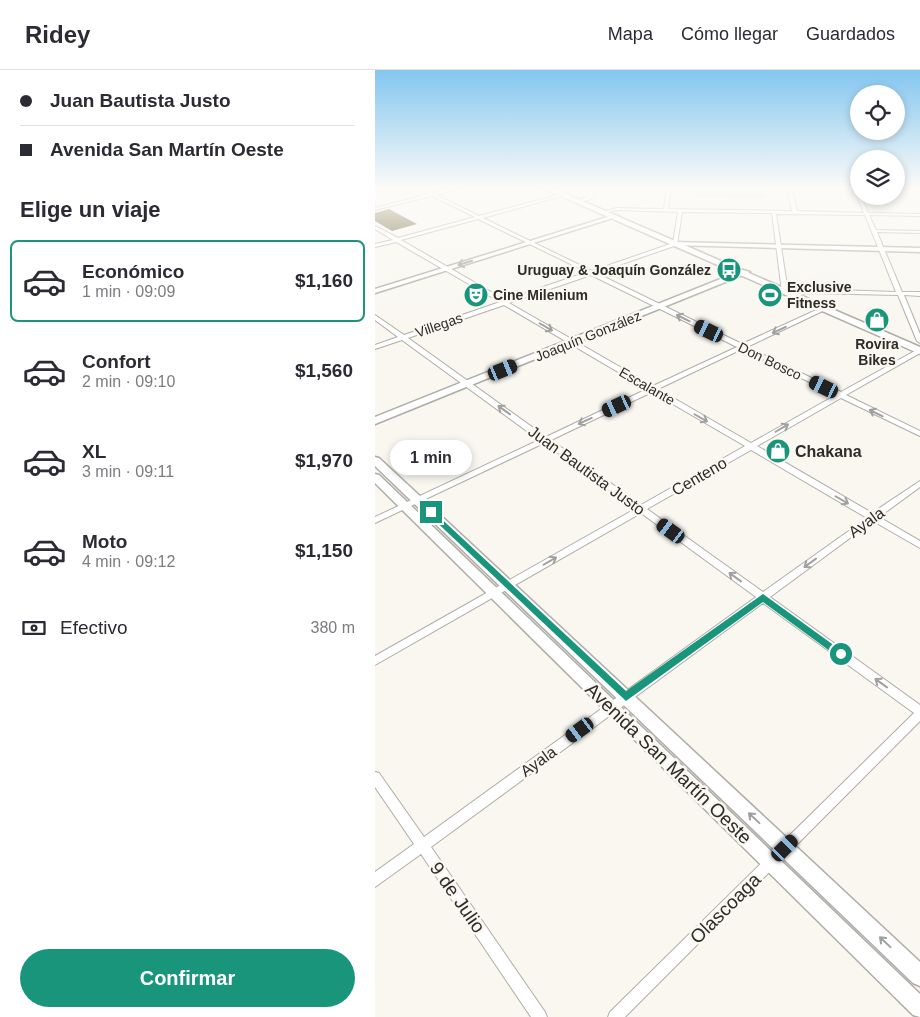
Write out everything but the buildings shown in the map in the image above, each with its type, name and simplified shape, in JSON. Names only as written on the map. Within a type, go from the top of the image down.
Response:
[{"type":"main road","points":[[648,231],[920,348]]},
{"type":"main road","name":"Joaquín González","points":[[375,421],[744,273]]},
{"type":"main road","name":"Avenida San Martín Oeste","points":[[375,460],[508,585],[771,862],[920,1008]]},
{"type":"main road","name":"Avenida San Martín Oeste","points":[[375,477],[494,593],[785,848],[920,976]]},
{"type":"street","name":"Escalante","points":[[382,231],[920,545]]},
{"type":"street","points":[[375,246],[430,231]]},
{"type":"street","name":"Don Bosco","points":[[505,231],[920,434]]},
{"type":"street","points":[[375,291],[564,231]]},
{"type":"street","points":[[679,231],[677,244],[920,250]]},
{"type":"street","points":[[777,231],[789,293],[805,291],[920,294]]},
{"type":"street","points":[[874,231],[920,348]]},
{"type":"street","points":[[883,231],[920,232]]},
{"type":"street","name":"Villegas","points":[[375,347],[589,272],[677,244]]},
{"type":"street","points":[[375,520],[825,308]]},
{"type":"street","name":"Juan Bautista Justo","points":[[375,317],[763,597],[920,713]]},
{"type":"street","name":"Centeno","points":[[375,661],[920,348]]},
{"type":"street","name":"Ayala","points":[[375,880],[920,482]]},
{"type":"street","name":"Olascoaga","points":[[615,1017],[920,713]]},
{"type":"street","name":"9 de Julio","points":[[375,777],[540,1017]]},
{"type":"place","name":"Uruguay & Joaquín González","points":[[729,270]]},
{"type":"place","name":"Cine Milenium","points":[[476,295]]},
{"type":"place","name":"Exclusive Fitness","points":[[770,295]]},
{"type":"place","name":"Rovira Bikes","points":[[877,320]]},
{"type":"place","name":"Chakana","points":[[778,451]]},
{"type":"route","points":[[431,512],[626,697],[763,597],[841,654]]}]
